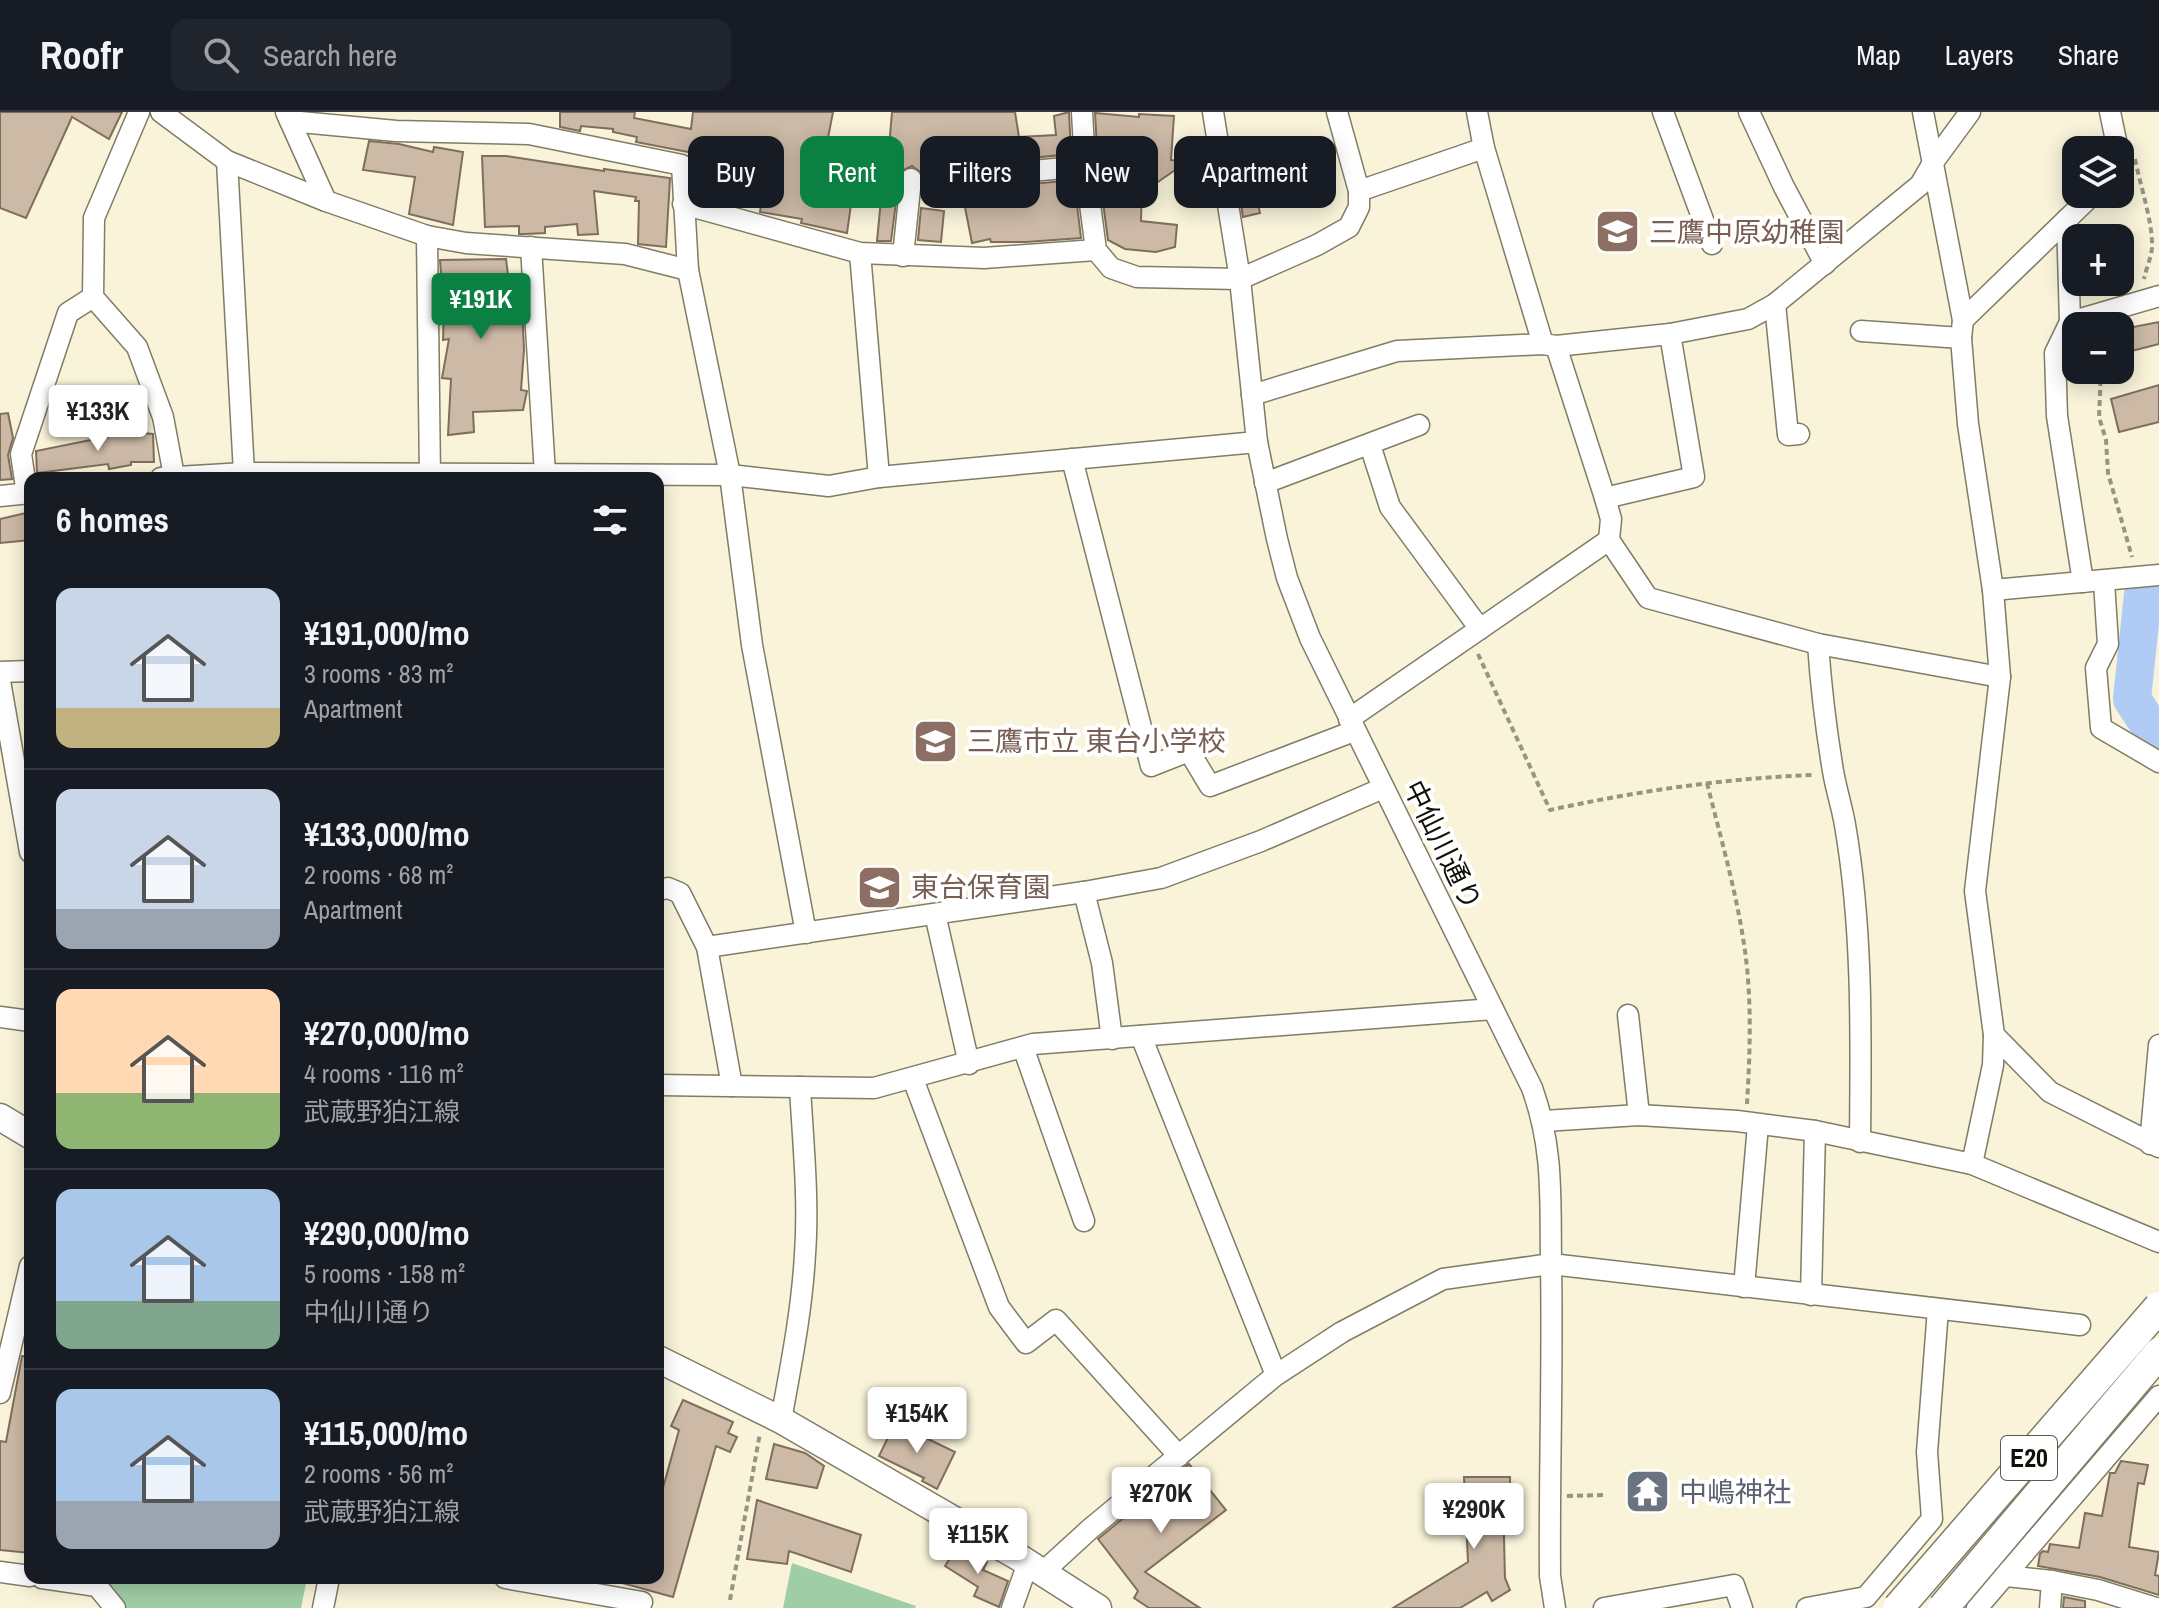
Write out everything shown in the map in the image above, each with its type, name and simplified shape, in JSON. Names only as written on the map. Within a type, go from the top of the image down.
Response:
[{"type":"highway","name":"E20","points":[[1898,1608],[2159,1307]]},
{"type":"highway","name":"E20","points":[[1943,1608],[2159,1353]]},
{"type":"main road","points":[[0,1117],[24,1131]]},
{"type":"main road","points":[[664,1362],[772,1415],[1036,1568],[1098,1608]]},
{"type":"street","points":[[139,112],[94,218],[93,297],[137,347],[163,417],[168,472]]},
{"type":"street","points":[[161,112],[227,161],[326,201],[427,236],[466,243],[625,254],[688,270]]},
{"type":"street","points":[[1082,112],[1083,136]]},
{"type":"street","name":"中仙川通り","points":[[1213,112],[1240,279],[1257,442],[1287,578],[1310,638],[1351,725],[1532,1088],[1544,1121],[1550,1157],[1553,1341],[1549,1497],[1550,1576],[1555,1608]]},
{"type":"street","points":[[1090,208],[1096,250],[1111,268],[1137,277],[1240,279],[1317,245],[1349,227],[1359,207],[1359,191],[1337,112]]},
{"type":"street","points":[[1477,112],[1484,148],[1549,345],[1605,498],[1611,519],[1609,540],[1648,598],[1818,644],[2000,677]]},
{"type":"street","points":[[1663,112],[1712,244]]},
{"type":"street","points":[[1749,112],[1825,264]]},
{"type":"street","points":[[1923,112],[1962,329],[1968,424],[1993,590],[2000,677],[1975,891],[1994,1035],[1993,1065],[1972,1164]]},
{"type":"street","points":[[1252,395],[1397,351],[1549,345],[1670,334],[1748,319],[1775,304],[1920,185],[1970,112]]},
{"type":"street","points":[[2110,112],[2118,136]]},
{"type":"street","points":[[326,201],[288,117],[396,122],[529,134],[682,165],[688,270],[730,475],[752,645],[806,933]]},
{"type":"street","points":[[1359,191],[1484,148]]},
{"type":"street","points":[[227,161],[237,472]]},
{"type":"street","points":[[903,256],[911,179]]},
{"type":"street","points":[[683,204],[860,253],[984,258],[1096,250]]},
{"type":"street","points":[[1861,331],[1962,329],[2078,208]]},
{"type":"street","points":[[2067,219],[2070,312]]},
{"type":"street","points":[[427,236],[429,472]]},
{"type":"street","points":[[531,247],[545,472]]},
{"type":"street","points":[[860,253],[879,477]]},
{"type":"street","points":[[2102,312],[2159,296]]},
{"type":"street","points":[[24,472],[21,454],[68,313],[93,297]]},
{"type":"street","points":[[1775,304],[1788,435],[1799,434]]},
{"type":"street","points":[[1605,498],[1694,477],[1670,334]]},
{"type":"street","points":[[2062,339],[2055,353],[2057,416],[2108,644],[2096,668],[2101,728],[2159,762]]},
{"type":"street","points":[[1265,483],[1419,425]]},
{"type":"street","points":[[664,475],[730,475],[829,486],[879,477],[1257,442]]},
{"type":"street","points":[[1370,445],[1390,507],[1475,632]]},
{"type":"street","points":[[1072,459],[1151,766],[1189,751],[1210,786],[1351,725],[1475,632],[1609,540]]},
{"type":"street","points":[[0,496],[24,493]]},
{"type":"street","points":[[1993,590],[2159,575]]},
{"type":"street","points":[[1818,644],[1822,704],[1845,825],[1855,906],[1861,1027],[1860,1142]]},
{"type":"street","points":[[0,672],[24,671]]},
{"type":"street","points":[[0,681],[24,820]]},
{"type":"street","points":[[707,947],[1161,878],[1261,841],[1383,788]]},
{"type":"street","points":[[664,889],[680,893],[707,947],[732,1086]]},
{"type":"street","points":[[1084,892],[1102,963],[1112,1039]]},
{"type":"street","points":[[935,914],[969,1064]]},
{"type":"street","points":[[664,1085],[874,1088],[1033,1044],[1493,1009]]},
{"type":"street","points":[[1628,1015],[1639,1115]]},
{"type":"street","points":[[0,1017],[24,1020]]},
{"type":"street","points":[[1994,1035],[2050,1092],[2154,1146],[2159,1045]]},
{"type":"street","points":[[1141,1036],[1276,1375]]},
{"type":"street","points":[[1023,1047],[1084,1221]]},
{"type":"street","points":[[913,1079],[999,1307],[1026,1343],[1056,1320],[1179,1456]]},
{"type":"street","points":[[772,1415],[800,1314],[806,1191],[800,1087]]},
{"type":"street","points":[[1544,1121],[1639,1115],[1815,1131],[1972,1164],[2159,1242]]},
{"type":"street","points":[[1744,1287],[1752,1123]]},
{"type":"street","points":[[1811,1295],[1815,1131]]},
{"type":"street","points":[[1012,1608],[1036,1568],[1090,1529],[1276,1375],[1342,1332],[1443,1279],[1551,1264],[2080,1325]]},
{"type":"street","points":[[0,1393],[24,1291]]},
{"type":"street","points":[[1807,1608],[1866,1597],[1932,1519],[1927,1452],[1938,1309]]},
{"type":"street","points":[[1977,1608],[2159,1396]]},
{"type":"street","points":[[1932,1519],[2006,1576],[2098,1590],[2156,1608]]},
{"type":"street","points":[[0,1572],[24,1575]]},
{"type":"street","points":[[2050,1608],[2052,1581]]},
{"type":"street","points":[[99,1584],[115,1608]]},
{"type":"street","points":[[323,1608],[328,1584]]},
{"type":"street","points":[[539,1584],[642,1602]]},
{"type":"street","points":[[1604,1608],[1734,1585],[1742,1608]]},
{"type":"path","points":[[2133,302],[2141,290],[2152,249],[2149,218],[2134,180]]},
{"type":"path","points":[[2100,384],[2099,417],[2106,440],[2108,473],[2138,579]]},
{"type":"path","points":[[1475,632],[1550,810],[1629,793],[1707,783],[1757,777],[1834,774]]},
{"type":"path","points":[[1707,783],[1733,885],[1745,952],[1752,1123]]},
{"type":"path","points":[[730,1600],[772,1415]]},
{"type":"path","points":[[1549,1497],[1607,1495]]},
{"type":"green space","points":[[792,1563],[916,1606],[783,1608]]},
{"type":"green space","points":[[108,1584],[306,1584],[301,1608],[125,1608]]},
{"type":"building","points":[[0,112],[122,112],[109,139],[72,117],[26,218],[0,208]]},
{"type":"building","points":[[560,112],[635,112],[634,118],[691,129],[693,112],[833,112],[828,136],[800,136],[800,208],[851,208],[847,233],[801,223],[802,219],[760,212],[761,208],[784,208],[784,136],[688,136],[688,152],[636,142],[637,137],[613,132],[613,129],[581,126],[580,131],[560,127]]},
{"type":"building","points":[[892,112],[1015,112],[1019,136],[920,136],[920,172],[912,166],[904,170],[904,136],[890,136]]},
{"type":"building","points":[[1069,112],[1070,136],[1056,136],[1056,155],[1040,157],[1040,136],[1038,136],[1056,135],[1054,116]]},
{"type":"building","points":[[1095,113],[1174,116],[1171,160],[1174,160],[1174,171],[1158,182],[1158,136],[1096,136]]},
{"type":"building","points":[[369,141],[433,152],[434,147],[463,152],[453,225],[409,214],[415,177],[363,170]]},
{"type":"building","points":[[482,156],[506,156],[670,178],[666,247],[638,244],[639,201],[635,201],[636,197],[594,191],[598,234],[578,235],[577,224],[545,227],[545,233],[525,234],[519,234],[519,226],[485,227]]},
{"type":"building","points":[[1056,182],[1056,208],[1077,208],[1081,238],[1026,242],[991,242],[990,239],[972,243],[965,208],[1040,208],[1040,183]]},
{"type":"building","points":[[880,208],[895,208],[891,241],[877,241]]},
{"type":"building","points":[[921,208],[944,211],[941,242],[918,240]]},
{"type":"building","points":[[1104,208],[1141,208],[1141,221],[1177,225],[1175,247],[1156,252],[1125,249],[1108,240]]},
{"type":"building","points":[[1242,208],[1259,208],[1260,213],[1243,217]]},
{"type":"building","points":[[506,259],[512,306],[522,305],[524,350],[521,390],[527,391],[523,410],[473,412],[474,432],[448,435],[451,379],[442,378],[449,339],[443,340],[440,260]]},
{"type":"building","points":[[2159,322],[2159,344],[2134,350],[2134,327]]},
{"type":"building","points":[[2159,385],[2159,422],[2119,432],[2111,399]]},
{"type":"building","points":[[8,413],[13,438],[8,455],[12,479],[0,480],[0,414]]},
{"type":"building","points":[[130,432],[153,434],[154,462],[131,462],[131,465],[109,469],[108,464],[37,472],[36,451]]},
{"type":"building","points":[[24,513],[24,541],[0,543],[0,519]]},
{"type":"building","points":[[24,1356],[24,1552],[0,1550],[0,1441],[6,1442]]},
{"type":"building","points":[[683,1400],[733,1422],[728,1433],[737,1437],[730,1452],[716,1446],[673,1597],[626,1584],[664,1584],[664,1484],[679,1430],[671,1426]]},
{"type":"building","points":[[895,1423],[955,1452],[937,1489],[922,1481],[924,1478],[879,1456]]},
{"type":"building","points":[[774,1444],[805,1453],[824,1466],[817,1488],[766,1479]]},
{"type":"building","points":[[2121,1461],[2148,1465],[2144,1484],[2138,1483],[2129,1547],[2159,1552],[2155,1575],[2159,1576],[2159,1595],[2100,1577],[2038,1566],[2040,1554],[2048,1552],[2050,1544],[2079,1548],[2085,1513],[2102,1516],[2110,1473],[2115,1473]]},
{"type":"building","points":[[1189,1464],[1226,1510],[1145,1572],[1200,1608],[1149,1608],[1134,1598],[1138,1591],[1098,1539]]},
{"type":"building","points":[[1464,1477],[1510,1477],[1510,1498],[1503,1498],[1505,1578],[1510,1590],[1492,1601],[1487,1592],[1460,1608],[1393,1608],[1468,1562]]},
{"type":"building","points":[[757,1500],[861,1535],[851,1572],[789,1551],[787,1564],[747,1559]]},
{"type":"building","points":[[958,1546],[987,1562],[983,1570],[1008,1581],[999,1607],[974,1596],[978,1587],[945,1566]]},
{"type":"building","points":[[2064,1597],[2085,1601],[2085,1608],[2063,1608]]},
{"type":"waterway","points":[[2143,594],[2132,699],[2145,719],[2159,730]]},
{"type":"place","name":"三鷹中原幼稚園","points":[[1618,232]]},
{"type":"place","name":"三鷹市立 東台小学校","points":[[936,741]]},
{"type":"place","name":"東台保育園","points":[[880,887]]},
{"type":"place","name":"中嶋神社","points":[[1648,1492]]}]
